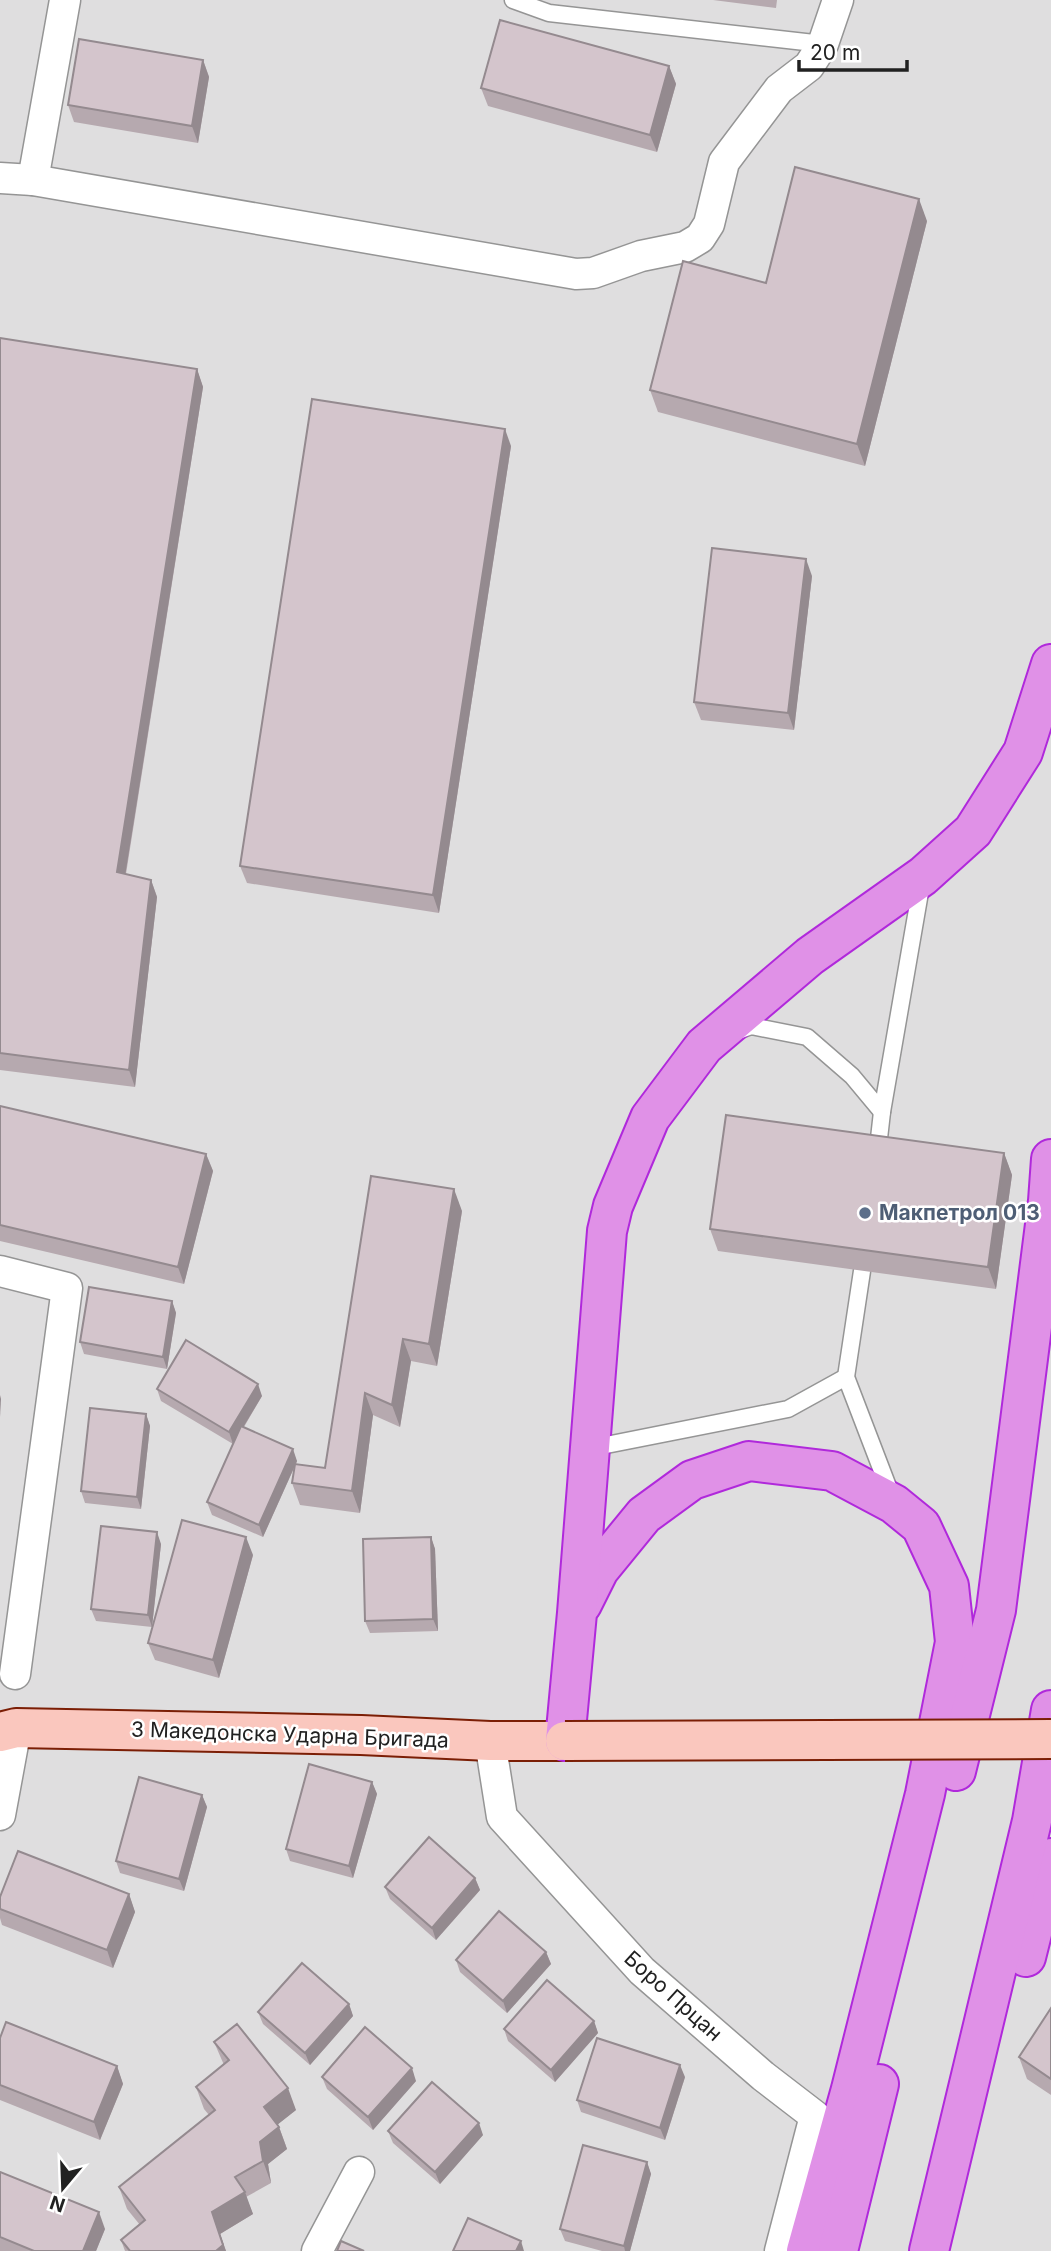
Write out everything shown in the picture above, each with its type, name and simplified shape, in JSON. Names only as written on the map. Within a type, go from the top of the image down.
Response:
[{"type":"highway","points":[[565,1741],[607,1231],[613,1206],[650,1118],[704,1046],[810,956],[923,876],[973,831],[1023,752],[1051,664]]},
{"type":"highway","points":[[838,2251],[996,1610],[1048,1201],[1051,1158]]},
{"type":"highway","points":[[577,1613],[599,1570],[644,1514],[692,1480],[749,1461],[832,1471],[894,1504],[921,1526],[949,1586],[956,1642],[925,1794],[851,2089],[806,2251]]},
{"type":"highway","points":[[929,2251],[1032,1821],[1051,1710]]},
{"type":"highway","points":[[954,2251],[1051,1858]]},
{"type":"main road","name":"3 Македонска Ударна Бригада","points":[[5,1727],[361,1735],[490,1741],[1051,1739]]},
{"type":"street","points":[[33,180],[65,0]]},
{"type":"street","points":[[0,178],[33,180],[576,274],[593,273],[641,256],[685,247],[700,238],[709,224],[724,162],[779,89],[809,66],[823,44],[838,0]]},
{"type":"street","points":[[0,1271],[66,1287],[15,1674]]},
{"type":"street","points":[[0,1815],[5,1727]]},
{"type":"street","name":"Боро Прцан","points":[[490,1741],[502,1817],[642,1971],[764,2076],[815,2116],[780,2251]]},
{"type":"street","points":[[317,2251],[359,2172]]},
{"type":"lane","points":[[513,0],[550,13],[823,44]]},
{"type":"lane","points":[[877,1157],[882,1112],[923,876]]},
{"type":"lane","points":[[704,1046],[751,1026],[807,1037],[852,1076],[882,1112]]},
{"type":"lane","points":[[862,1271],[846,1377],[894,1504]]},
{"type":"lane","points":[[588,1449],[788,1409],[846,1377]]},
{"type":"shaded area","points":[[0,0],[1051,0],[1051,2251],[0,2251]]},
{"type":"building","points":[[500,20],[669,66],[650,135],[481,88]]},
{"type":"building","points":[[79,39],[203,60],[192,126],[68,105]]},
{"type":"building","points":[[795,167],[919,199],[857,444],[650,390],[683,261],[766,283]]},
{"type":"building","points":[[0,338],[197,369],[117,872],[151,880],[129,1070],[0,1053]]},
{"type":"building","points":[[312,399],[505,429],[433,895],[240,866]]},
{"type":"building","points":[[712,548],[806,559],[788,713],[694,702]]},
{"type":"building","points":[[0,1106],[206,1154],[178,1267],[0,1225]]},
{"type":"building","name":"Макпетрол 013","points":[[726,1115],[1004,1153],[988,1267],[710,1229]]},
{"type":"building","points":[[371,1176],[454,1189],[429,1344],[403,1339],[392,1405],[365,1393],[352,1491],[292,1483],[295,1464],[325,1468]]},
{"type":"building","points":[[89,1287],[172,1301],[163,1357],[80,1342]]},
{"type":"building","points":[[186,1340],[258,1384],[229,1432],[157,1389]]},
{"type":"building","points":[[90,1408],[146,1414],[137,1497],[81,1491]]},
{"type":"building","points":[[241,1426],[293,1449],[259,1525],[207,1502]]},
{"type":"building","points":[[182,1520],[246,1537],[213,1660],[148,1643]]},
{"type":"building","points":[[101,1526],[157,1532],[148,1615],[91,1609]]},
{"type":"building","points":[[431,1537],[433,1619],[365,1621],[363,1539]]},
{"type":"building","points":[[309,1764],[372,1782],[349,1866],[286,1849]]},
{"type":"building","points":[[139,1777],[202,1795],[179,1879],[116,1861]]},
{"type":"building","points":[[429,1837],[475,1878],[432,1928],[385,1887]]},
{"type":"building","points":[[18,1851],[129,1894],[107,1950],[0,1909],[0,1897]]},
{"type":"building","points":[[499,1911],[546,1952],[503,2001],[456,1960]]},
{"type":"building","points":[[302,1963],[349,2004],[305,2053],[258,2012]]},
{"type":"building","points":[[547,1980],[594,2021],[551,2070],[504,2029]]},
{"type":"building","points":[[1051,2008],[1051,2079],[1019,2057]]},
{"type":"building","points":[[6,2022],[117,2066],[94,2122],[0,2085],[0,2038]]},
{"type":"building","points":[[237,2024],[288,2088],[264,2107],[279,2127],[260,2142],[263,2161],[235,2177],[245,2192],[212,2212],[223,2245],[216,2251],[130,2251],[121,2240],[145,2220],[119,2187],[215,2110],[196,2087],[229,2060],[214,2042]]},
{"type":"building","points":[[365,2027],[412,2068],[368,2117],[322,2077]]},
{"type":"building","points":[[597,2038],[680,2065],[660,2128],[577,2100]]},
{"type":"building","points":[[432,2082],[479,2123],[435,2172],[388,2131]]},
{"type":"building","points":[[583,2145],[647,2162],[624,2246],[560,2229]]},
{"type":"building","points":[[0,2172],[99,2212],[83,2251],[34,2251],[0,2237]]},
{"type":"building","points":[[468,2218],[521,2241],[516,2251],[453,2251]]},
{"type":"building","points":[[341,2241],[364,2251],[337,2251]]},
{"type":"place","name":"Макпетрол 013","points":[[865,1213]]}]
